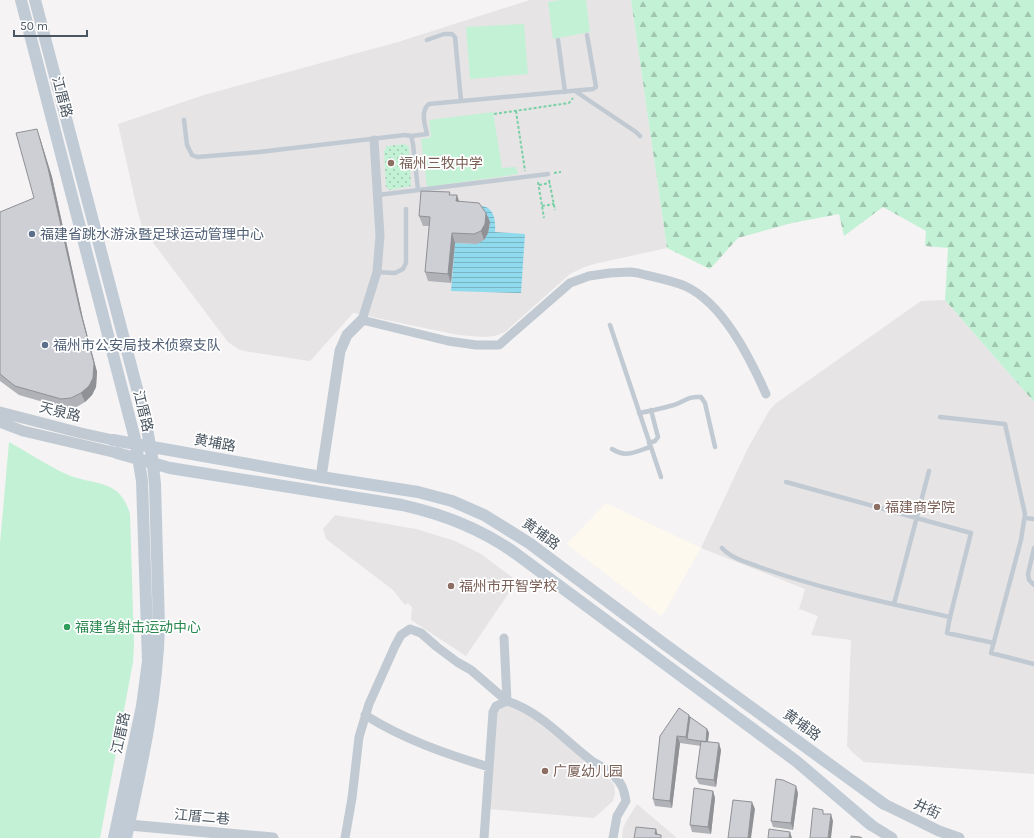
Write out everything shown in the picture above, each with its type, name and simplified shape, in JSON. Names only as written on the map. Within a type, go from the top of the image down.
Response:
[{"type":"main road","name":"江厝路","points":[[21,0],[140,460],[148,661],[142,706],[114,838]]},
{"type":"main road","name":"江厝路","points":[[34,0],[144,415],[153,464],[159,650],[150,724],[126,838]]},
{"type":"main road","name":"黄埔路","points":[[114,440],[321,477],[400,488],[435,495],[468,507],[529,543],[884,804]]},
{"type":"main road","points":[[118,453],[170,468],[402,505],[438,514],[471,527],[515,553],[796,762],[871,825]]},
{"type":"street","points":[[321,477],[340,351],[347,335],[362,320],[377,272],[380,236],[374,140]]},
{"type":"street","points":[[362,320],[460,344],[498,345],[570,283],[589,276],[610,273],[638,273],[684,286],[707,302],[726,323],[740,342],[751,360],[766,394]]},
{"type":"street","name":"天泉路","points":[[0,412],[114,440]]},
{"type":"street","points":[[0,422],[12,428],[29,433],[118,453]]},
{"type":"street","points":[[345,838],[352,798],[359,737],[365,715],[395,646],[401,635],[410,629],[421,632],[436,647],[471,670],[507,701],[520,705],[549,724],[615,777],[624,787],[626,801],[617,816],[613,838]]},
{"type":"street","points":[[504,638],[507,701]]},
{"type":"street","points":[[484,838],[494,712],[496,706],[507,701]]},
{"type":"street","points":[[365,715],[387,728],[431,747],[489,766]]},
{"type":"street","name":"井街","points":[[884,804],[939,831],[959,838]]},
{"type":"street","name":"江厝二巷","points":[[129,825],[273,838]]},
{"type":"street","points":[[871,825],[892,838]]},
{"type":"lane","points":[[427,40],[444,34],[452,34],[454,37],[461,101]]},
{"type":"lane","points":[[184,120],[187,145],[192,155],[197,157],[259,152],[374,140],[405,135],[411,136],[426,134],[424,111],[429,104],[593,90],[596,87],[588,35]]},
{"type":"lane","points":[[558,40],[565,92]]},
{"type":"lane","points":[[576,92],[640,136]]},
{"type":"lane","points":[[411,136],[418,190]]},
{"type":"lane","points":[[378,195],[548,174]]},
{"type":"lane","points":[[377,272],[395,273],[403,269],[406,262],[406,209]]},
{"type":"lane","points":[[610,324],[661,477]]},
{"type":"lane","points":[[639,413],[676,404],[693,396],[701,397],[705,403],[714,447]]},
{"type":"lane","points":[[612,449],[622,454],[627,454],[650,445],[655,441],[658,437],[651,410]]},
{"type":"lane","points":[[940,417],[1005,424],[1022,496],[1025,518],[1021,540],[991,653],[1034,664]]},
{"type":"lane","points":[[894,604],[929,471]]},
{"type":"lane","points":[[786,482],[971,533],[947,633],[994,643]]},
{"type":"lane","points":[[1025,518],[1034,519]]},
{"type":"lane","points":[[722,548],[736,558],[795,580],[950,617]]},
{"type":"lane","points":[[1034,548],[1028,574],[1029,580],[1034,585]]},
{"type":"path","points":[[494,114],[569,103],[576,92]]},
{"type":"path","points":[[516,111],[526,176]]},
{"type":"path","points":[[548,174],[555,210]]},
{"type":"path","points":[[537,175],[544,218]]},
{"type":"path","points":[[539,185],[550,184]]},
{"type":"path","points":[[542,206],[554,204]]},
{"type":"shaded area","name":"福州三牧中学","points":[[530,0],[631,0],[667,248],[594,264],[570,274],[505,332],[495,336],[483,337],[458,335],[353,313],[309,361],[244,351],[228,342],[142,226],[118,124],[204,95],[398,42]]},
{"type":"shaded area","name":"福建商学院","points":[[945,300],[1034,402],[1034,774],[864,762],[847,746],[851,640],[811,635],[818,616],[799,609],[805,589],[701,548],[748,448],[769,411],[775,404],[921,301]]},
{"type":"shaded area","points":[[606,503],[701,548],[661,616],[566,544]]},
{"type":"shaded area","name":"福州市开智学校","points":[[335,515],[416,529],[455,541],[481,554],[517,581],[466,656],[411,620],[412,607],[408,603],[405,605],[393,590],[326,539],[323,529]]},
{"type":"shaded area","name":"广厦幼儿园","points":[[505,705],[521,709],[611,781],[614,785],[615,793],[613,801],[594,818],[488,809],[497,712]]},
{"type":"shaded area","points":[[637,804],[677,838],[622,838],[623,828]]},
{"type":"green space","points":[[560,0],[586,0],[590,32],[553,39],[548,2]]},
{"type":"green space","points":[[631,0],[1034,0],[1034,402],[945,300],[948,248],[925,246],[926,231],[883,207],[844,236],[839,214],[792,223],[738,238],[710,269],[667,248]]},
{"type":"green space","points":[[524,24],[528,74],[470,79],[466,27]]},
{"type":"green space","points":[[493,112],[502,168],[516,167],[518,174],[427,187],[421,139],[429,138],[431,136],[429,120]]},
{"type":"green space","points":[[405,144],[409,147],[411,186],[390,190],[386,187],[384,151],[387,146]]},
{"type":"green space","name":"福建省射击运动中心","points":[[9,442],[51,467],[66,474],[112,488],[125,502],[130,514],[134,645],[133,662],[100,838],[0,838],[0,544]]},
{"type":"water","points":[[460,204],[482,206],[491,211],[494,216],[495,232],[525,234],[521,293],[451,291],[455,243],[477,244],[483,239],[489,229],[490,222]]},
{"type":"building","points":[[37,129],[48,168],[80,310],[94,363],[93,378],[89,386],[81,393],[71,398],[61,399],[15,386],[0,374],[0,212],[34,198],[16,133]]},
{"type":"building","points":[[421,191],[450,192],[449,195],[457,195],[456,201],[479,203],[486,213],[485,224],[481,231],[474,234],[452,233],[448,274],[425,272],[430,217],[419,216]]},
{"type":"building","points":[[679,708],[689,715],[686,737],[677,736],[670,801],[653,799],[660,736]]},
{"type":"building","points":[[690,717],[707,729],[706,742],[687,739]]},
{"type":"building","points":[[701,741],[719,743],[714,780],[696,778]]},
{"type":"building","points":[[776,779],[783,780],[796,786],[791,823],[771,821]]},
{"type":"building","points":[[694,788],[713,791],[708,827],[690,825]]},
{"type":"building","points":[[733,800],[752,802],[748,838],[728,838]]},
{"type":"building","points":[[813,808],[823,810],[823,814],[831,814],[828,838],[810,838]]},
{"type":"building","points":[[636,827],[656,829],[655,834],[661,835],[661,838],[634,838]]},
{"type":"building","points":[[769,829],[790,832],[789,838],[768,838]]},
{"type":"building","points":[[851,836],[860,837],[862,838],[851,838]]},
{"type":"place","name":"福州三牧中学","points":[[391,163]]},
{"type":"place","name":"福建省跳水游泳暨足球运动管理中心","points":[[32,234]]},
{"type":"place","name":"福州市公安局技术侦察支队","points":[[45,345]]},
{"type":"place","name":"福建商学院","points":[[877,507]]},
{"type":"place","name":"福州市开智学校","points":[[451,586]]},
{"type":"place","name":"福建省射击运动中心","points":[[67,627]]},
{"type":"place","name":"广厦幼儿园","points":[[545,771]]}]
